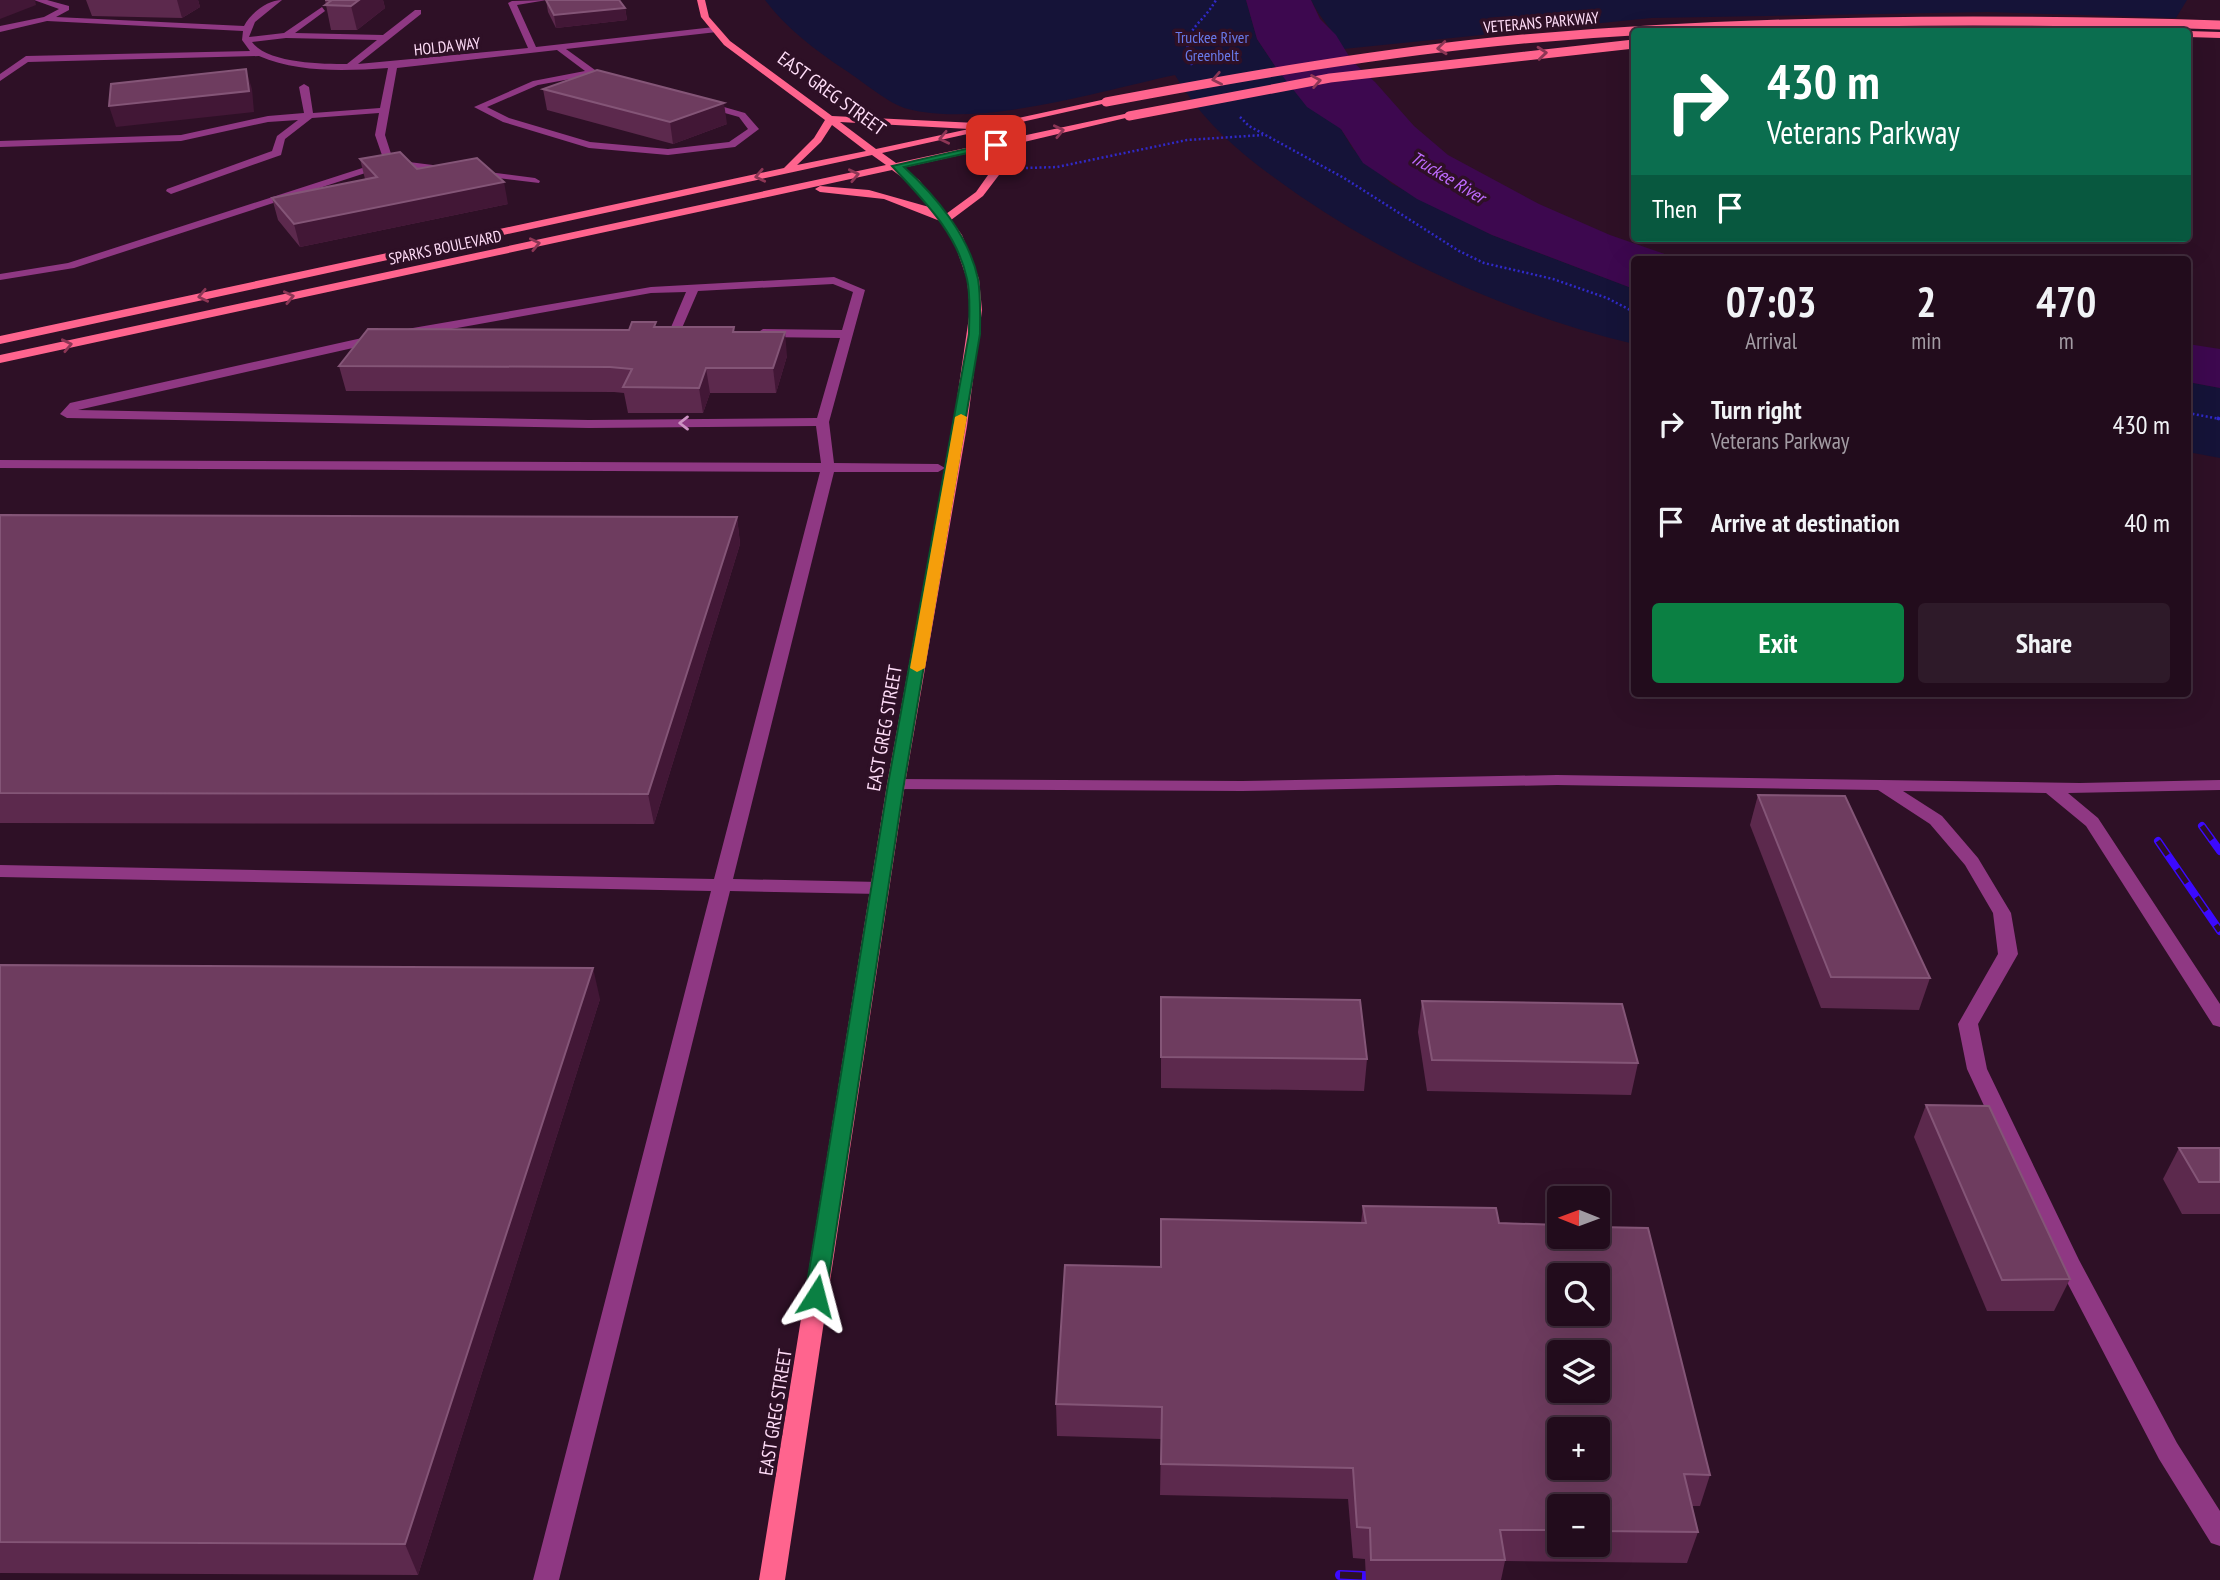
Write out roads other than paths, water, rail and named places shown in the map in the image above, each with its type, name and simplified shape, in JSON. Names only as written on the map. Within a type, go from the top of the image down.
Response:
[{"type":"main road","name":"EAST GREG STREET","points":[[701,0],[714,30],[744,57],[897,166],[946,219],[966,255],[973,279],[975,334],[896,784],[772,1580]]},
{"type":"main road","name":"VETERANS PARKWAY","points":[[1664,28],[1948,19],[2220,24]]},
{"type":"main road","name":"VETERANS PARKWAY","points":[[876,153],[1233,76],[1305,65],[1631,30]]},
{"type":"main road","points":[[2191,34],[2220,35]]},
{"type":"main road","name":"VETERANS PARKWAY","points":[[897,166],[1129,116],[1331,78],[1631,44]]},
{"type":"main road","points":[[783,171],[796,164],[818,140],[831,119],[995,128]]},
{"type":"main road","points":[[775,192],[838,189],[876,193],[918,204],[946,219],[973,201],[988,183],[996,167],[1021,139]]},
{"type":"main road","name":"SPARKS BOULEVARD","points":[[0,340],[876,153]]},
{"type":"main road","name":"SPARKS BOULEVARD","points":[[0,359],[897,166]]},
{"type":"street","points":[[38,0],[66,8],[47,19]]},
{"type":"street","points":[[278,0],[249,24],[246,40],[286,35],[386,38]]},
{"type":"street","points":[[533,50],[512,3],[543,0]]},
{"type":"street","points":[[286,35],[322,9]]},
{"type":"street","points":[[349,68],[418,12]]},
{"type":"street","points":[[0,29],[47,19],[247,29]]},
{"type":"street","name":"HOLDA WAY","points":[[246,40],[260,53],[301,64],[349,68],[393,66],[714,30]]},
{"type":"street","points":[[558,47],[592,72],[629,83]]},
{"type":"street","points":[[0,78],[26,59],[205,57],[260,53]]},
{"type":"street","points":[[389,162],[380,135],[393,66]]},
{"type":"street","points":[[592,72],[537,83],[479,107],[506,120],[589,145],[668,152],[732,145],[754,130],[742,115],[692,100]]},
{"type":"street","points":[[304,87],[309,116]]},
{"type":"street","points":[[0,144],[181,138],[268,119],[385,110]]},
{"type":"street","points":[[171,191],[277,153],[279,138],[309,116]]},
{"type":"street","points":[[0,277],[70,266],[389,162],[535,181]]},
{"type":"street","points":[[546,1580],[828,467],[822,422],[859,290],[834,280],[651,290],[356,342],[75,406],[67,414],[589,424],[822,422]]},
{"type":"street","points":[[693,288],[675,332],[702,332]]},
{"type":"street","points":[[754,333],[847,334]]},
{"type":"street","points":[[0,464],[939,468]]},
{"type":"street","points":[[896,784],[1242,786],[1557,780],[2050,787],[2220,785]]},
{"type":"street","points":[[1882,785],[1936,821],[1972,862],[2002,913],[2008,954],[1968,1024],[1978,1069],[2069,1263],[2168,1451],[2220,1534]]},
{"type":"street","points":[[2050,787],[2091,822],[2220,1020]]},
{"type":"street","points":[[0,872],[880,888]]},
{"type":"water","name":"Truckee River","points":[[1246,0],[1311,0],[1320,19],[1336,35],[1352,61],[1375,82],[1414,126],[1448,155],[1539,204],[1610,235],[1670,256],[1631,256],[1631,288],[1492,235],[1417,199],[1363,163],[1341,129],[1307,107],[1257,39]]},
{"type":"water","points":[[2191,344],[2220,349],[2220,388],[2191,383]]},
{"type":"railway","points":[[2202,826],[2220,851]]},
{"type":"railway","points":[[2158,841],[2220,931]]},
{"type":"railway","points":[[1340,1575],[1386,1577]]},
{"type":"park label","name":"Truckee River Greenbelt","points":[[1212,46]]}]
